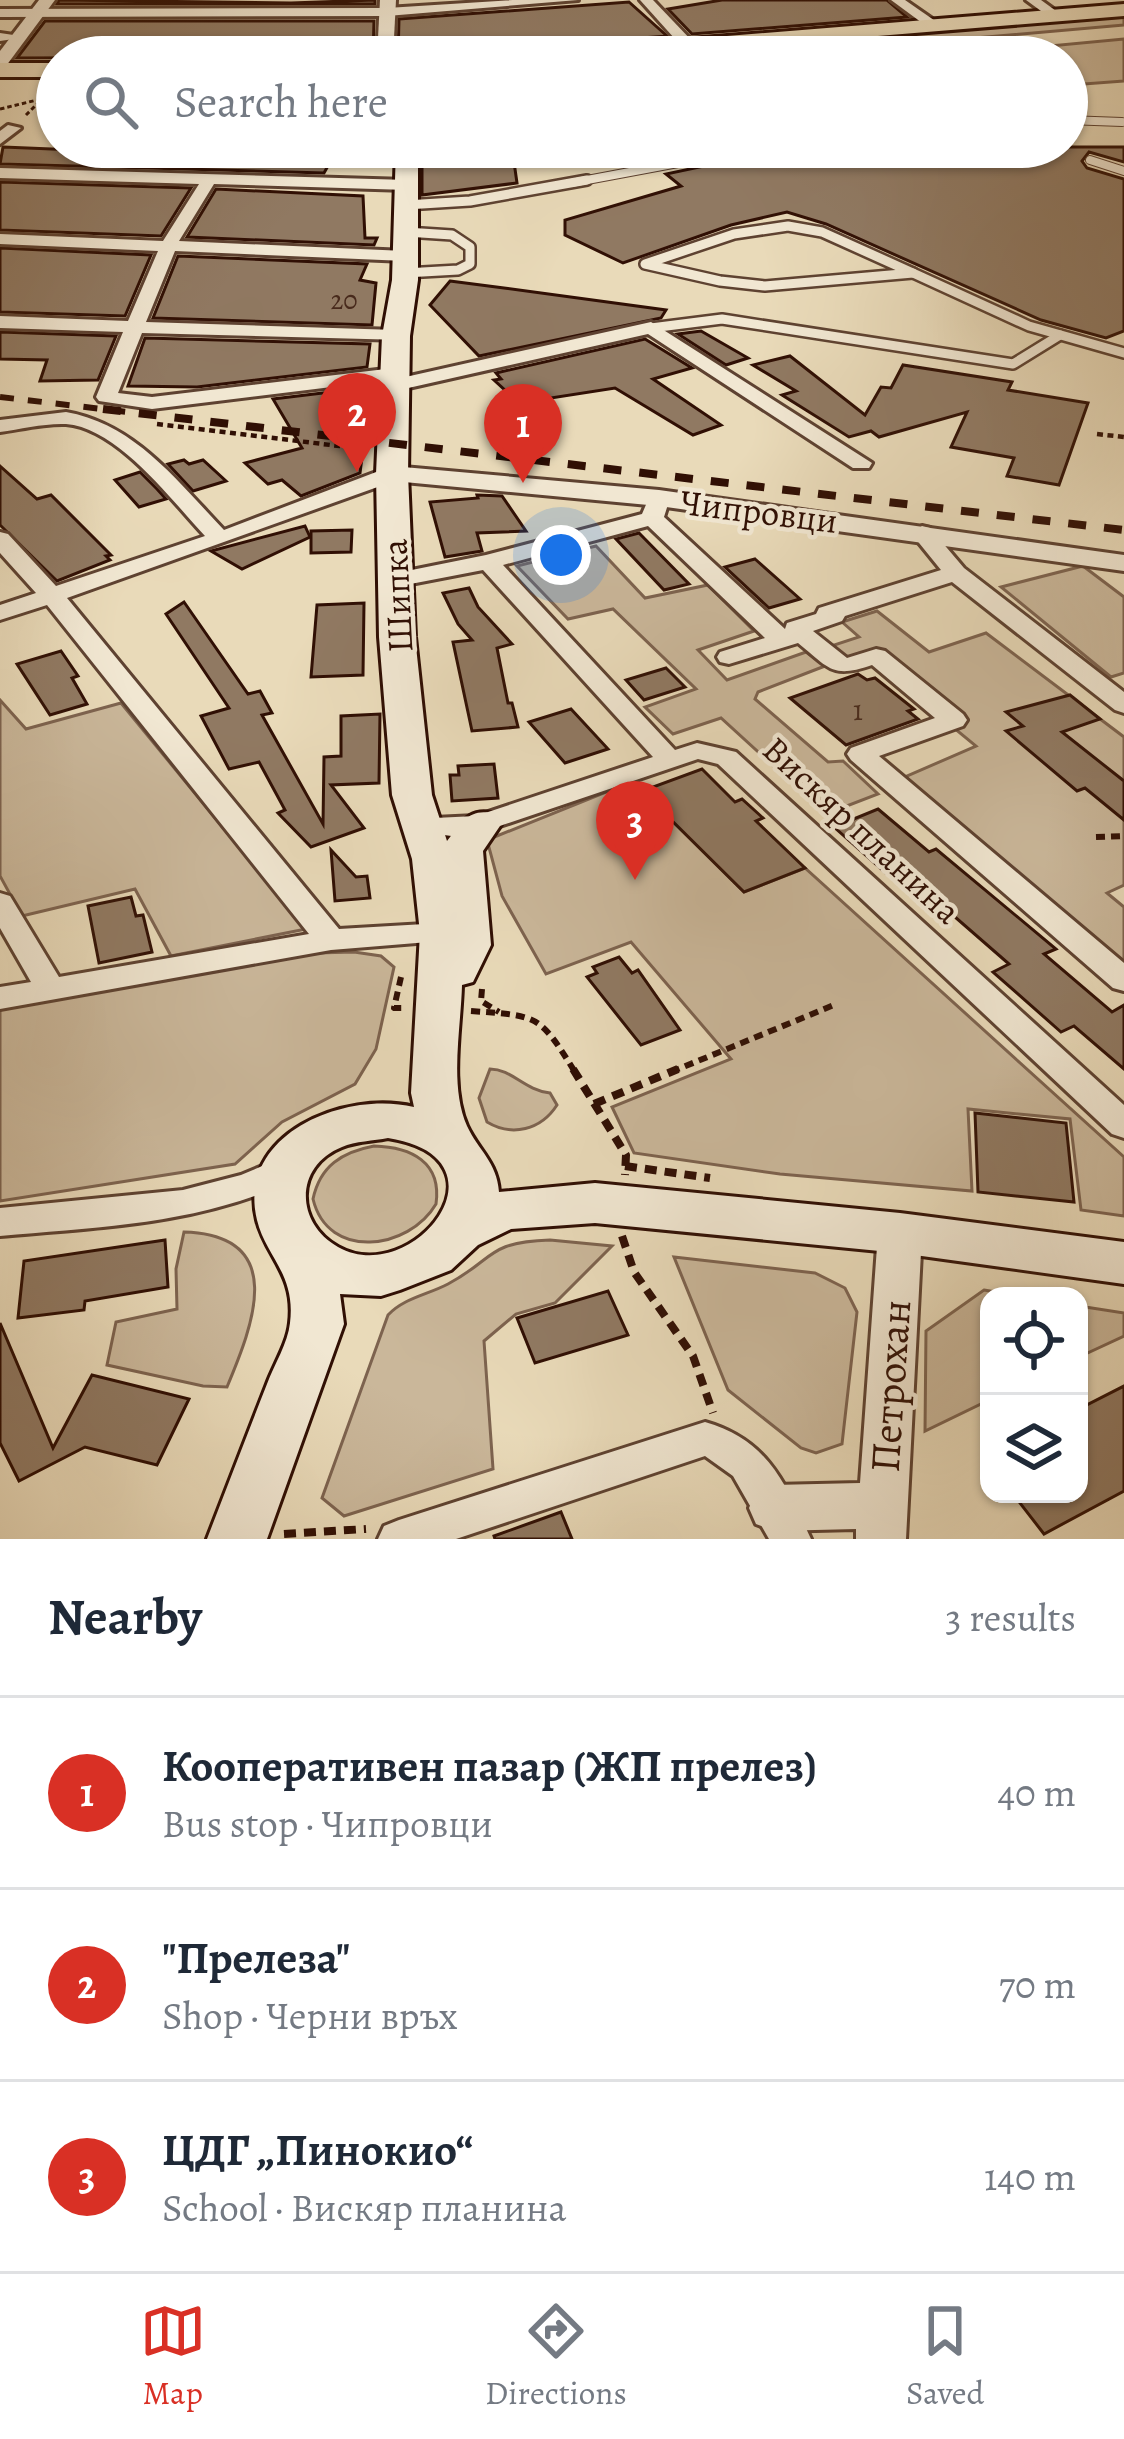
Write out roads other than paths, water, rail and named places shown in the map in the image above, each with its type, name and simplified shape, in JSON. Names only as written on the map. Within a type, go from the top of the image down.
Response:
[{"type":"main road","points":[[812,36],[1124,10]]},
{"type":"main road","points":[[1044,36],[1124,29]]},
{"type":"main road","points":[[0,66],[36,82]]},
{"type":"main road","points":[[0,92],[36,89]]},
{"type":"main road","name":"Шипка","points":[[407,168],[392,474],[395,580],[412,795],[424,825],[442,933],[437,1111],[457,1151],[473,1203],[461,1230]]},
{"type":"main road","points":[[442,989],[463,964],[469,945],[462,850],[482,823]]},
{"type":"main road","name":"Шипка","points":[[286,1168],[314,1140],[355,1123],[400,1092],[436,1041]]},
{"type":"main road","points":[[355,1123],[404,1122],[513,1182],[609,1204],[900,1233],[1124,1263]]},
{"type":"main road","points":[[237,1539],[316,1324],[316,1292],[276,1202],[286,1168]]},
{"type":"main road","points":[[310,1347],[362,1292],[431,1257],[461,1230],[505,1210],[609,1204]]},
{"type":"main road","points":[[291,1238],[337,1270],[359,1274],[403,1268]]},
{"type":"street","points":[[0,13],[42,7],[572,0]]},
{"type":"street","points":[[646,0],[680,36]]},
{"type":"street","points":[[897,0],[934,26]]},
{"type":"street","points":[[1032,0],[1057,16]]},
{"type":"street","points":[[386,36],[387,6]]},
{"type":"street","points":[[0,66],[42,7]]},
{"type":"street","points":[[0,38],[20,37]]},
{"type":"street","points":[[0,173],[209,179],[406,230]]},
{"type":"street","points":[[209,179],[169,244],[106,397],[152,403],[395,380],[651,328],[862,463]]},
{"type":"street","points":[[0,239],[169,244],[406,230]]},
{"type":"street","points":[[0,322],[396,336]]},
{"type":"street","points":[[0,426],[70,417],[101,427],[130,447],[220,539]]},
{"type":"street","points":[[0,613],[220,539],[392,474]]},
{"type":"street","name":"Чипровци","points":[[392,474],[656,508],[922,533],[1124,563]]},
{"type":"street","points":[[395,580],[488,562],[656,508],[792,637],[843,667],[876,656],[954,720],[860,754],[1124,980]]},
{"type":"street","points":[[922,533],[956,573],[1124,705]]},
{"type":"street","points":[[0,539],[52,596],[331,940]]},
{"type":"street","points":[[488,562],[669,759]]},
{"type":"street","points":[[729,657],[792,637],[796,628],[833,616],[828,613],[956,573]]},
{"type":"street","name":"Вискяр планина","points":[[424,825],[443,828],[482,823],[669,759],[713,751],[727,758],[1124,1125]]},
{"type":"street","points":[[0,903],[51,989]]},
{"type":"street","points":[[0,998],[331,940],[442,933]]},
{"type":"street","points":[[0,1222],[204,1200],[248,1189],[286,1168]]},
{"type":"street","points":[[204,1200],[249,1208],[291,1238]]},
{"type":"street","name":"Петрохан","points":[[882,1517],[900,1233]]},
{"type":"street","points":[[379,1535],[705,1439],[727,1442],[745,1458],[782,1524],[865,1506],[882,1517]]},
{"type":"lane","points":[[1088,121],[1121,122]]},
{"type":"lane","points":[[1090,160],[1124,171]]},
{"type":"lane","points":[[406,230],[470,201],[650,168]]},
{"type":"lane","points":[[914,273],[864,270],[806,282],[732,285],[645,264],[784,226],[818,232],[1060,335],[1089,348],[1119,352],[1124,343]]},
{"type":"lane","points":[[406,230],[452,235],[470,247],[470,265],[458,270],[406,230]]},
{"type":"lane","points":[[651,328],[722,319],[1013,364],[1030,359],[1049,339],[1060,335]]},
{"type":"railway","points":[[0,397],[128,412]]},
{"type":"railway","points":[[103,409],[1124,530]]},
{"type":"place","name":"\"Прелеза\"","points":[[357,472]]},
{"type":"place","name":"Кооперативен пазар (ЖП прелез)","points":[[523,483]]},
{"type":"place","name":"ЦДГ „Пинокио“","points":[[635,880]]}]
